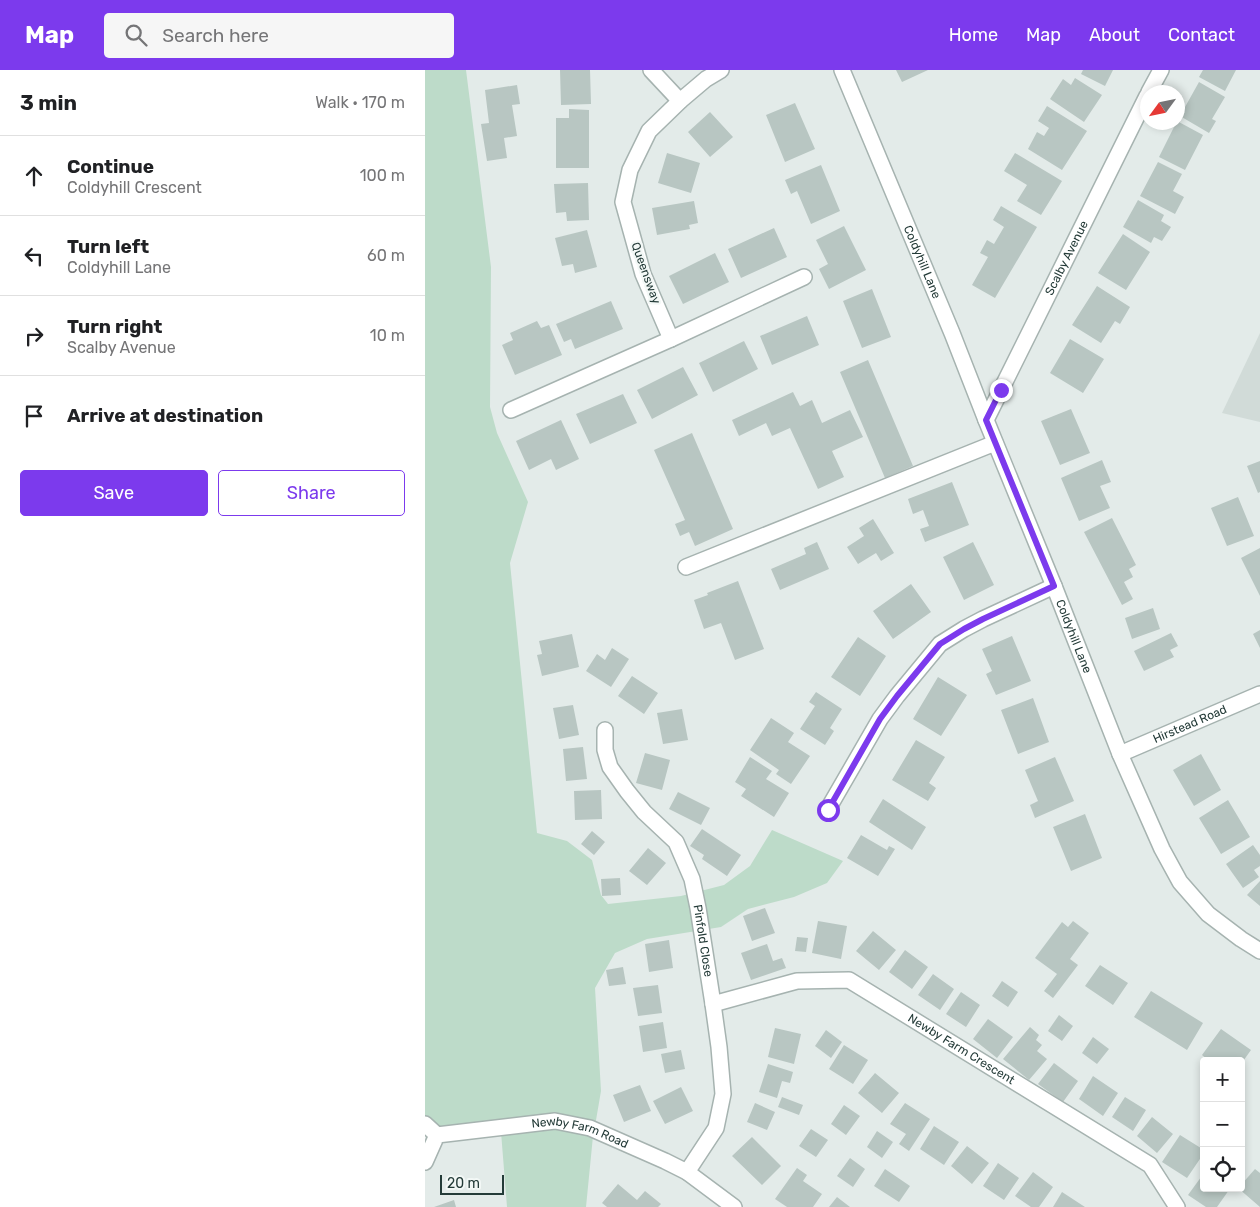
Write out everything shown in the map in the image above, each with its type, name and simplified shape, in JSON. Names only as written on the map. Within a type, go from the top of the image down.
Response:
[{"type":"street","points":[[651,70],[680,101]]},
{"type":"street","name":"Queensway","points":[[671,339],[643,274],[623,202],[630,170],[649,131],[680,101],[706,79],[721,70]]},
{"type":"street","name":"Coldyhill Lane","points":[[842,70],[952,333],[1121,754],[1162,849],[1180,882],[1208,914],[1260,951]]},
{"type":"street","points":[[1153,85],[1161,70]]},
{"type":"street","name":"Scalby Avenue","points":[[986,420],[1140,110]]},
{"type":"street","points":[[511,410],[804,277]]},
{"type":"street","points":[[686,567],[995,443]]},
{"type":"street","points":[[828,810],[880,719],[940,644],[983,619],[1054,586]]},
{"type":"street","name":"Hirstead Road","points":[[1121,754],[1260,694]]},
{"type":"street","name":"Pinfold Close","points":[[605,730],[605,750],[610,767],[644,812],[676,842],[692,879],[698,908],[719,1047],[723,1094],[716,1128],[687,1172]]},
{"type":"street","name":"Newby Farm Crescent","points":[[713,1004],[797,981],[849,980],[1150,1165],[1177,1207]]},
{"type":"street","name":"Newby Farm Road","points":[[437,1135],[555,1121],[590,1128],[687,1172],[734,1207]]},
{"type":"street","points":[[425,1124],[437,1135],[425,1162]]},
{"type":"shaded area","points":[[1260,333],[1260,422],[1222,413]]},
{"type":"green space","points":[[425,70],[466,70],[491,267],[490,407],[497,433],[528,502],[510,563],[537,833],[567,841],[592,860],[601,895],[608,904],[681,896],[724,885],[750,866],[772,830],[843,861],[827,883],[794,897],[748,909],[721,927],[647,939],[615,953],[595,988],[601,1091],[595,1126],[439,1130],[425,1118]]},
{"type":"green space","points":[[553,1127],[593,1136],[586,1207],[507,1207],[501,1132]]},
{"type":"building","points":[[560,70],[590,70],[591,104],[561,105]]},
{"type":"building","points":[[896,70],[928,70],[902,82]]},
{"type":"building","points":[[1083,70],[1113,70],[1105,86],[1081,74]]},
{"type":"building","points":[[1203,70],[1236,70],[1225,91],[1199,77]]},
{"type":"building","points":[[1075,78],[1102,95],[1084,122],[1050,99],[1063,79],[1071,85]]},
{"type":"building","points":[[1199,82],[1225,97],[1212,119],[1216,121],[1209,133],[1185,119],[1185,107]]},
{"type":"building","points":[[517,85],[520,104],[512,105],[517,136],[504,138],[507,158],[487,161],[481,124],[489,123],[485,90]]},
{"type":"building","points":[[795,103],[815,149],[785,162],[766,115]]},
{"type":"building","points":[[1047,106],[1087,131],[1062,170],[1028,149],[1037,132],[1044,136],[1049,128],[1038,121]]},
{"type":"building","points":[[569,109],[589,110],[589,168],[556,168],[556,118],[569,118]]},
{"type":"building","points":[[710,112],[733,137],[710,157],[688,132]]},
{"type":"building","points":[[1185,125],[1203,135],[1185,170],[1159,157],[1172,130],[1185,130]]},
{"type":"building","points":[[667,153],[700,163],[691,193],[658,183]]},
{"type":"building","points":[[1015,153],[1062,181],[1041,215],[1017,201],[1027,185],[1004,171]]},
{"type":"building","points":[[1158,162],[1182,174],[1173,191],[1184,197],[1175,214],[1140,196]]},
{"type":"building","points":[[821,165],[840,211],[811,224],[797,191],[791,194],[785,180]]},
{"type":"building","points":[[588,183],[589,220],[567,221],[566,212],[556,213],[554,184]]},
{"type":"building","points":[[1138,200],[1164,215],[1161,221],[1171,227],[1162,241],[1154,237],[1151,243],[1123,227]]},
{"type":"building","points":[[694,201],[698,223],[689,225],[690,229],[657,235],[652,208]]},
{"type":"building","points":[[1001,206],[1037,227],[995,298],[972,285],[988,257],[980,253],[987,240],[994,244],[1004,227],[993,220]]},
{"type":"building","points":[[844,226],[866,270],[829,289],[819,269],[828,264],[816,240]]},
{"type":"building","points":[[774,228],[787,257],[741,278],[728,249]]},
{"type":"building","points":[[587,230],[597,267],[575,273],[573,264],[562,266],[555,238]]},
{"type":"building","points":[[1123,234],[1150,252],[1126,290],[1098,273]]},
{"type":"building","points":[[715,253],[729,282],[683,304],[669,276]]},
{"type":"building","points":[[1097,286],[1130,307],[1120,324],[1115,321],[1101,343],[1072,325]]},
{"type":"building","points":[[872,289],[891,337],[862,348],[843,301]]},
{"type":"building","points":[[611,301],[623,329],[575,349],[571,339],[564,342],[556,324]]},
{"type":"building","points":[[807,316],[819,345],[772,365],[760,336]]},
{"type":"building","points":[[537,321],[541,328],[549,325],[562,355],[515,375],[502,345],[513,340],[510,333]]},
{"type":"building","points":[[1070,339],[1104,359],[1083,393],[1050,373]]},
{"type":"building","points":[[744,341],[758,369],[713,392],[699,363]]},
{"type":"building","points":[[868,360],[913,466],[885,478],[840,372]]},
{"type":"building","points":[[683,367],[698,395],[652,419],[637,390]]},
{"type":"building","points":[[793,392],[800,406],[812,400],[822,423],[850,410],[863,437],[832,451],[844,477],[818,489],[790,428],[772,436],[766,423],[739,436],[732,420]]},
{"type":"building","points":[[623,394],[637,423],[590,444],[576,414]]},
{"type":"building","points":[[1071,409],[1090,453],[1060,465],[1041,421]]},
{"type":"building","points":[[561,420],[579,459],[556,470],[551,459],[529,470],[516,441]]},
{"type":"building","points":[[692,433],[733,529],[695,546],[689,532],[680,536],[675,524],[685,520],[654,450]]},
{"type":"building","points":[[1102,460],[1111,482],[1100,486],[1110,508],[1079,521],[1061,478]]},
{"type":"building","points":[[1260,461],[1260,492],[1258,493],[1247,466]]},
{"type":"building","points":[[952,482],[969,525],[925,542],[920,529],[929,526],[923,510],[913,514],[908,499]]},
{"type":"building","points":[[1238,497],[1254,536],[1227,546],[1211,508]]},
{"type":"building","points":[[1112,518],[1136,565],[1129,569],[1133,577],[1124,582],[1133,599],[1122,605],[1084,532]]},
{"type":"building","points":[[873,519],[894,553],[881,561],[876,553],[858,564],[847,547],[864,536],[859,528]]},
{"type":"building","points":[[817,542],[829,569],[780,590],[771,569],[806,554],[804,548]]},
{"type":"building","points":[[973,542],[994,585],[964,600],[943,557]]},
{"type":"building","points":[[1260,548],[1260,596],[1241,558]]},
{"type":"building","points":[[738,581],[764,649],[735,660],[721,623],[704,629],[694,600]]},
{"type":"building","points":[[911,584],[931,612],[893,639],[873,611]]},
{"type":"building","points":[[1153,608],[1160,629],[1132,639],[1125,618]]},
{"type":"building","points":[[1260,630],[1260,648],[1253,634]]},
{"type":"building","points":[[1171,633],[1178,646],[1170,650],[1174,657],[1144,671],[1134,651]]},
{"type":"building","points":[[572,634],[579,667],[542,676],[537,655],[542,654],[539,641]]},
{"type":"building","points":[[1012,636],[1031,681],[996,695],[986,674],[992,671],[982,649]]},
{"type":"building","points":[[858,637],[886,656],[860,696],[831,677]]},
{"type":"building","points":[[612,648],[629,659],[611,687],[586,671],[597,654],[605,660]]},
{"type":"building","points":[[632,676],[658,693],[644,714],[618,696]]},
{"type":"building","points":[[938,677],[967,695],[941,736],[913,719]]},
{"type":"building","points":[[816,692],[842,709],[830,728],[834,731],[825,745],[800,729],[815,706],[809,702]]},
{"type":"building","points":[[1033,698],[1049,742],[1018,754],[1001,710]]},
{"type":"building","points":[[573,705],[579,735],[559,739],[553,708]]},
{"type":"building","points":[[682,709],[688,740],[663,744],[657,713]]},
{"type":"building","points":[[771,718],[794,733],[788,742],[810,756],[791,784],[776,774],[779,770],[750,750]]},
{"type":"building","points":[[916,740],[945,757],[929,783],[936,788],[928,801],[892,780]]},
{"type":"building","points":[[583,747],[587,779],[566,781],[563,749]]},
{"type":"building","points":[[645,753],[670,760],[662,790],[636,783]]},
{"type":"building","points":[[1201,754],[1221,790],[1194,806],[1173,770]]},
{"type":"building","points":[[750,757],[772,771],[766,779],[789,793],[774,817],[741,796],[746,789],[735,782]]},
{"type":"building","points":[[1055,757],[1074,801],[1035,818],[1030,805],[1038,801],[1025,770]]},
{"type":"building","points":[[601,790],[602,819],[575,820],[574,791]]},
{"type":"building","points":[[678,792],[710,808],[701,825],[669,809]]},
{"type":"building","points":[[883,799],[926,827],[912,850],[869,822]]},
{"type":"building","points":[[1228,800],[1250,837],[1221,854],[1199,818]]},
{"type":"building","points":[[1085,814],[1102,858],[1071,871],[1053,827]]},
{"type":"building","points":[[702,829],[741,855],[727,876],[702,859],[704,855],[690,846]]},
{"type":"building","points":[[592,831],[605,842],[594,855],[581,844]]},
{"type":"building","points":[[861,835],[887,850],[889,846],[895,849],[878,876],[847,858]]},
{"type":"building","points":[[1253,845],[1260,855],[1260,866],[1254,870],[1259,877],[1243,888],[1226,864]]},
{"type":"building","points":[[648,848],[666,863],[647,885],[629,871]]},
{"type":"building","points":[[620,878],[621,895],[602,896],[601,879]]},
{"type":"building","points":[[1260,881],[1260,906],[1247,895]]},
{"type":"building","points":[[765,908],[775,933],[752,941],[743,916]]},
{"type":"building","points":[[818,921],[847,926],[841,959],[812,953]]},
{"type":"building","points":[[1073,921],[1089,933],[1070,959],[1078,965],[1053,998],[1044,991],[1057,974],[1035,958],[1062,922],[1068,927]]},
{"type":"building","points":[[873,931],[896,950],[879,970],[856,951]]},
{"type":"building","points":[[797,937],[808,938],[806,952],[795,951]]},
{"type":"building","points":[[669,940],[673,968],[649,972],[645,944]]},
{"type":"building","points":[[767,944],[773,961],[782,958],[786,968],[751,980],[741,953]]},
{"type":"building","points":[[905,950],[928,967],[912,989],[889,972]]},
{"type":"building","points":[[1100,965],[1128,983],[1113,1005],[1085,986]]},
{"type":"building","points":[[623,967],[626,984],[609,986],[606,970]]},
{"type":"building","points":[[933,974],[954,989],[940,1010],[918,995]]},
{"type":"building","points":[[1002,981],[1018,992],[1008,1007],[992,996]]},
{"type":"building","points":[[658,985],[662,1013],[638,1016],[633,988]]},
{"type":"building","points":[[1151,991],[1203,1023],[1187,1050],[1134,1017]]},
{"type":"building","points":[[961,992],[980,1005],[966,1027],[946,1014]]},
{"type":"building","points":[[1059,1015],[1073,1026],[1062,1041],[1048,1031]]},
{"type":"building","points":[[988,1019],[1013,1037],[997,1058],[973,1039]]},
{"type":"building","points":[[663,1022],[667,1048],[643,1052],[639,1026]]},
{"type":"building","points":[[1030,1027],[1039,1035],[1036,1040],[1042,1045],[1037,1051],[1047,1059],[1029,1080],[1003,1059]]},
{"type":"building","points":[[775,1028],[801,1034],[794,1064],[768,1057]]},
{"type":"building","points":[[1221,1029],[1251,1050],[1245,1058],[1204,1057],[1202,1055]]},
{"type":"building","points":[[826,1030],[842,1042],[831,1058],[815,1046]]},
{"type":"building","points":[[1093,1037],[1109,1049],[1097,1064],[1082,1053]]},
{"type":"building","points":[[844,1045],[868,1060],[853,1084],[829,1069]]},
{"type":"building","points":[[681,1050],[685,1069],[665,1073],[661,1054]]},
{"type":"building","points":[[1054,1063],[1078,1081],[1063,1102],[1038,1084]]},
{"type":"building","points":[[768,1064],[793,1072],[790,1083],[782,1081],[777,1098],[759,1092]]},
{"type":"building","points":[[875,1073],[899,1093],[882,1113],[858,1093]]},
{"type":"building","points":[[1093,1076],[1118,1093],[1103,1116],[1079,1099]]},
{"type":"building","points":[[640,1085],[651,1111],[624,1122],[613,1095]]},
{"type":"building","points":[[681,1087],[693,1111],[665,1124],[653,1101]]},
{"type":"building","points":[[782,1097],[803,1105],[799,1115],[778,1107]]},
{"type":"building","points":[[1125,1097],[1146,1110],[1133,1131],[1112,1117]]},
{"type":"building","points":[[755,1103],[775,1112],[767,1130],[747,1122]]},
{"type":"building","points":[[905,1103],[930,1119],[909,1151],[899,1144],[906,1134],[890,1124]]},
{"type":"building","points":[[844,1105],[860,1116],[846,1135],[831,1124]]},
{"type":"building","points":[[1152,1117],[1173,1134],[1157,1153],[1137,1136]]},
{"type":"building","points":[[934,1126],[959,1142],[944,1165],[920,1149]]},
{"type":"building","points":[[811,1129],[828,1140],[816,1157],[799,1146]]},
{"type":"building","points":[[877,1131],[893,1142],[882,1158],[867,1147]]},
{"type":"building","points":[[1180,1135],[1200,1148],[1200,1159],[1187,1178],[1162,1162]]},
{"type":"building","points":[[752,1137],[781,1166],[762,1185],[732,1156]]},
{"type":"building","points":[[967,1146],[989,1163],[972,1184],[951,1166]]},
{"type":"building","points":[[850,1158],[865,1169],[853,1187],[837,1176]]},
{"type":"building","points":[[998,1163],[1019,1178],[1004,1200],[983,1186]]},
{"type":"building","points":[[797,1168],[807,1175],[803,1181],[822,1194],[813,1207],[787,1207],[775,1199]]},
{"type":"building","points":[[885,1169],[910,1186],[899,1202],[874,1186]]},
{"type":"building","points":[[1255,1169],[1260,1173],[1260,1207],[1243,1192],[1245,1192],[1245,1180]]},
{"type":"building","points":[[1033,1172],[1053,1187],[1039,1207],[1031,1207],[1015,1196]]},
{"type":"building","points":[[1200,1178],[1200,1192],[1228,1192],[1217,1207],[1206,1207],[1188,1195]]},
{"type":"building","points":[[618,1184],[637,1200],[645,1191],[661,1204],[658,1207],[607,1207],[602,1203]]},
{"type":"building","points":[[1062,1192],[1085,1207],[1053,1207]]},
{"type":"building","points":[[837,1197],[850,1207],[829,1207]]},
{"type":"building","points":[[454,1200],[456,1207],[434,1207]]},
{"type":"route","points":[[828,810],[880,719],[940,644],[983,619],[1054,586],[986,420],[1001,390]]}]
